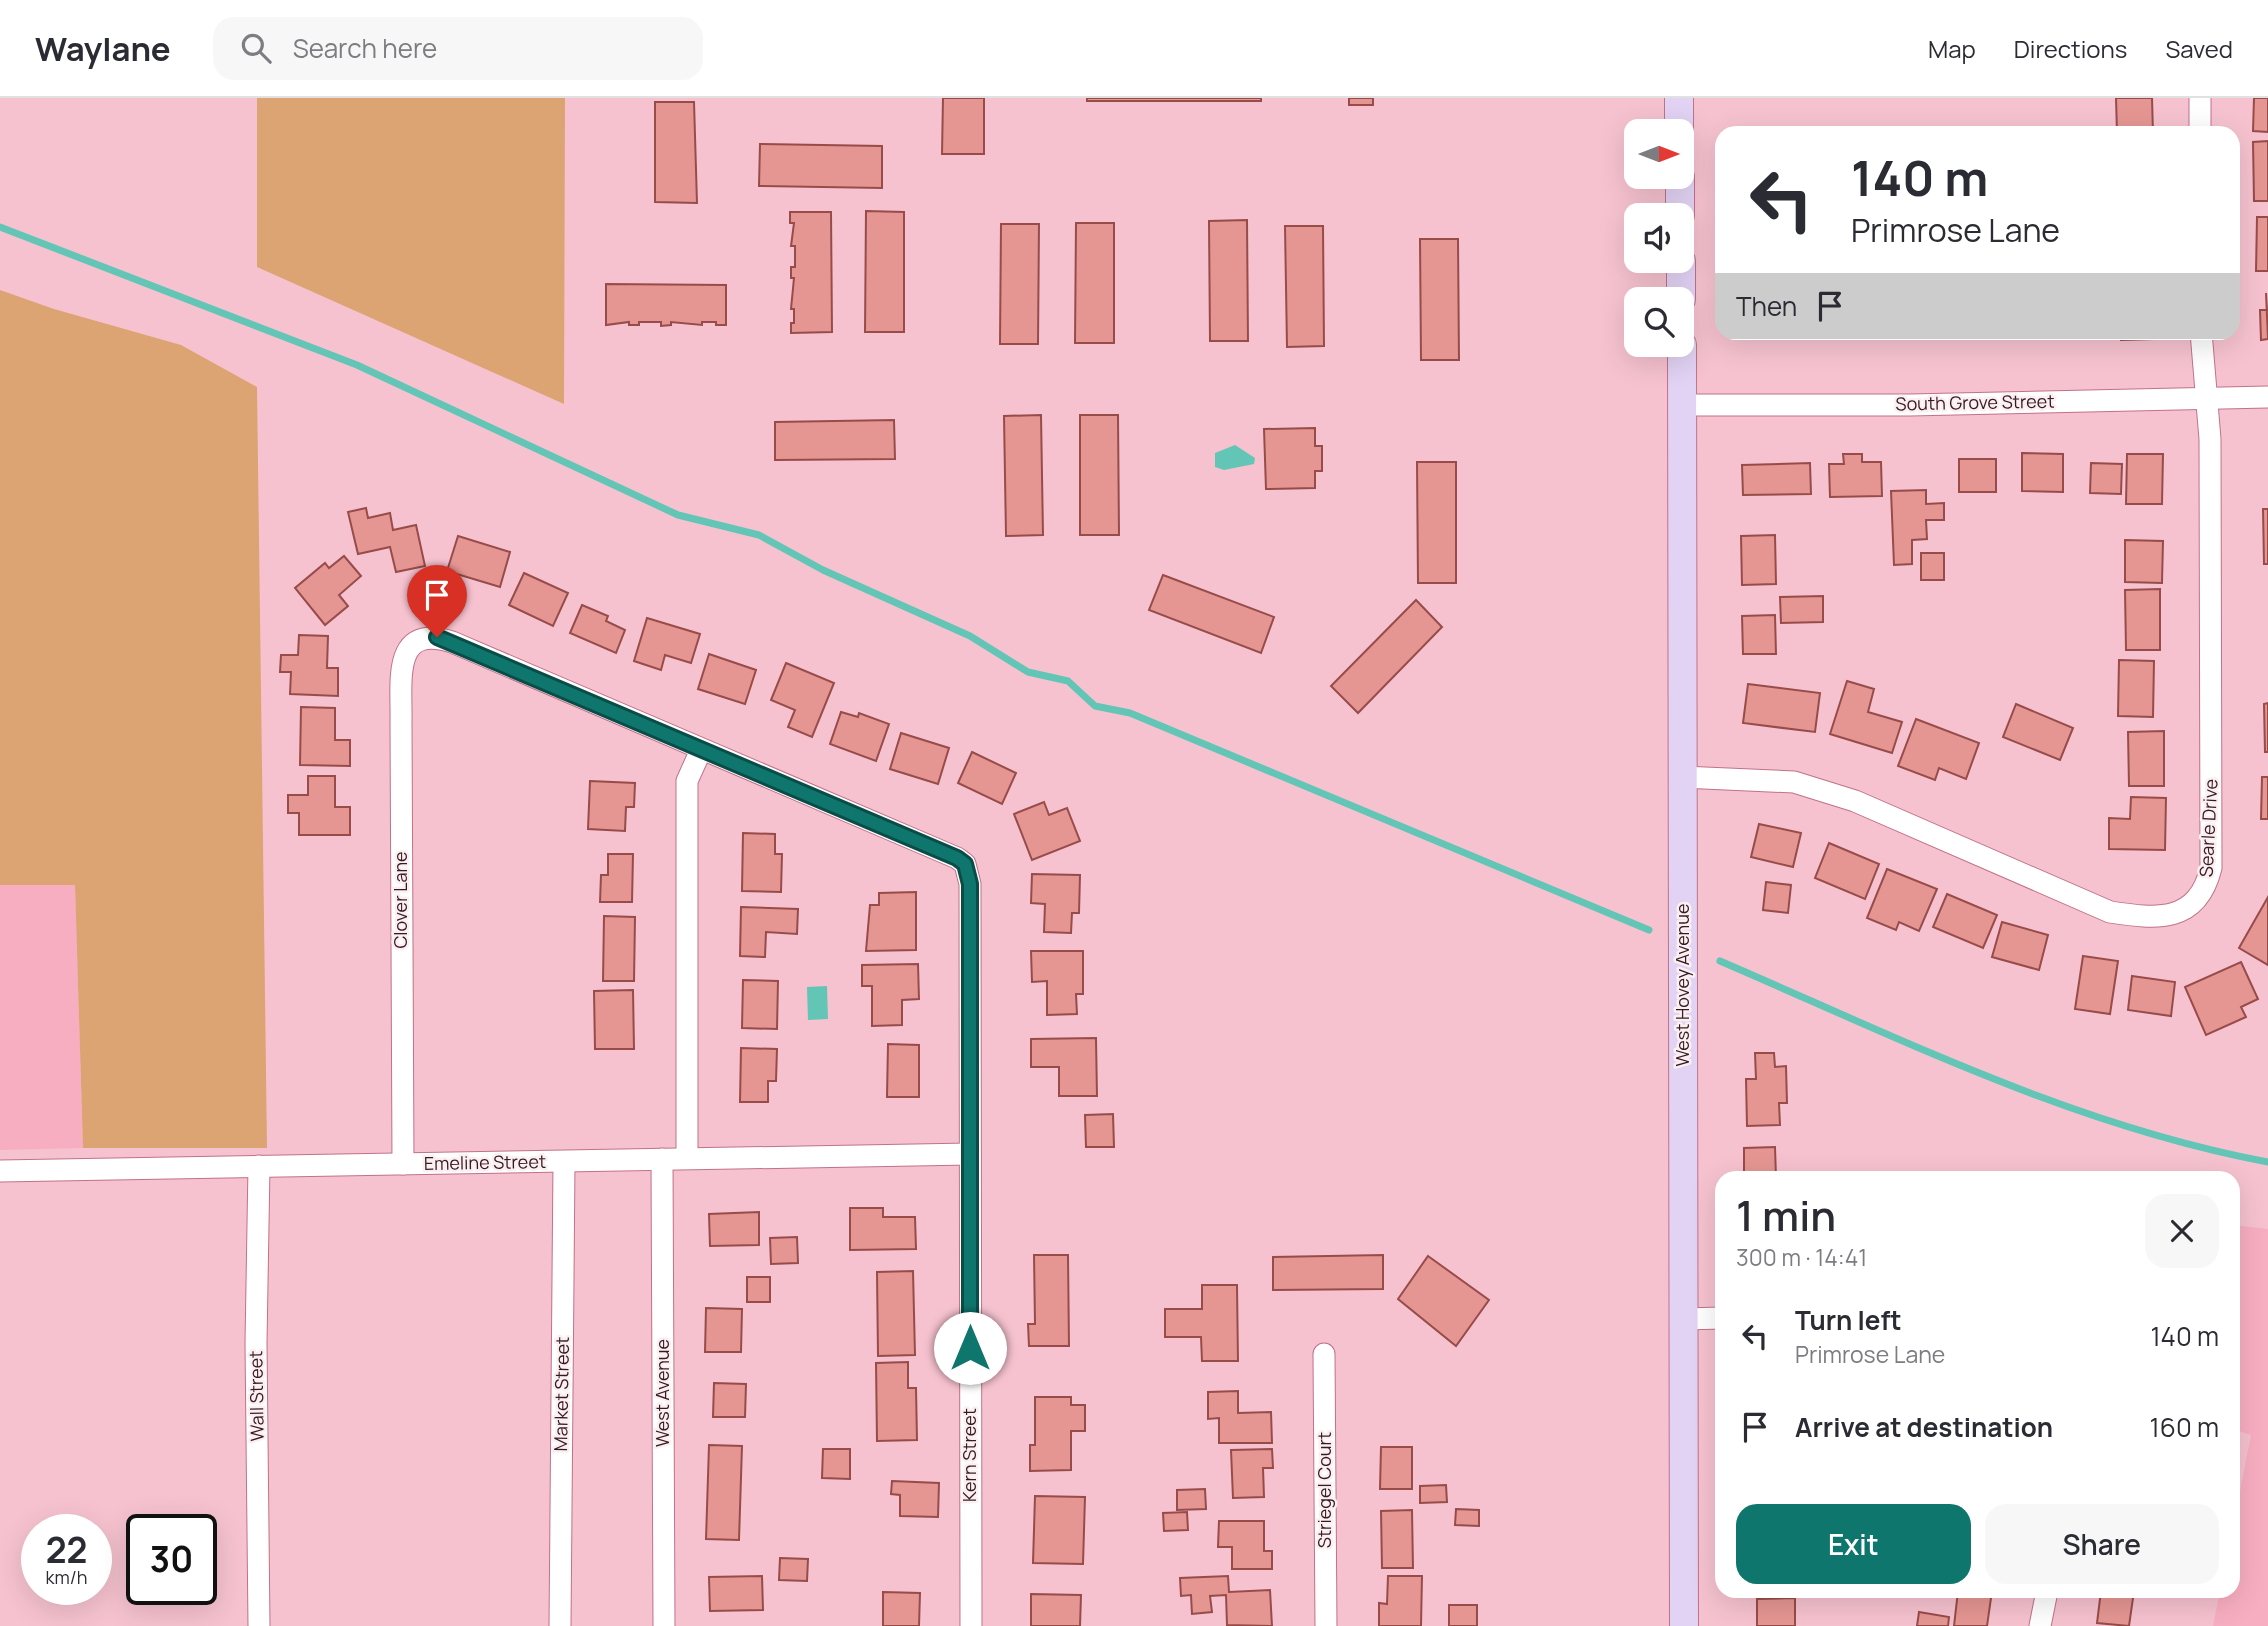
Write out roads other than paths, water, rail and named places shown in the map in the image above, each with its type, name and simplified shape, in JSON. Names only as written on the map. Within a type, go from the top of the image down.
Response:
[{"type":"main road","points":[[1679,98],[1679,119]]},
{"type":"main road","name":"West Hovey Avenue","points":[[1682,357],[1684,1626]]},
{"type":"street","points":[[2200,98],[2200,126]]},
{"type":"street","name":"Searle Drive","points":[[1682,777],[1763,778],[1812,787],[1854,801],[2110,912],[2148,918],[2170,915],[2194,903],[2206,888],[2211,868],[2210,439],[2202,340]]},
{"type":"street","name":"South Grove Street","points":[[1682,405],[1910,405],[2268,397]]},
{"type":"street","name":"Clover Lane","points":[[403,1164],[401,722],[403,660],[407,648],[417,641],[437,637],[452,642],[701,750]]},
{"type":"street","points":[[687,1158],[687,781],[701,750]]},
{"type":"street","name":"Kern Street","points":[[701,750],[957,858],[965,864],[970,884],[971,1626]]},
{"type":"street","name":"Emeline Street","points":[[0,1171],[970,1154]]},
{"type":"street","name":"West Avenue","points":[[662,1159],[663,1626]]},
{"type":"street","name":"Market Street","points":[[560,1626],[564,1162]]},
{"type":"street","name":"Wall Street","points":[[259,1166],[256,1356],[259,1626]]},
{"type":"street","points":[[1684,1319],[1715,1318]]},
{"type":"street","name":"Striegel Court","points":[[1324,1354],[1326,1626]]},
{"type":"street","points":[[2040,1626],[2046,1598]]},
{"type":"waterway","points":[[0,227],[357,365],[678,515],[759,535],[823,570],[970,636],[1028,672],[1068,681],[1095,706],[1130,713],[1649,930]]},
{"type":"waterway","points":[[1720,961],[1921,1049],[2057,1103],[2196,1146],[2268,1162]]}]
